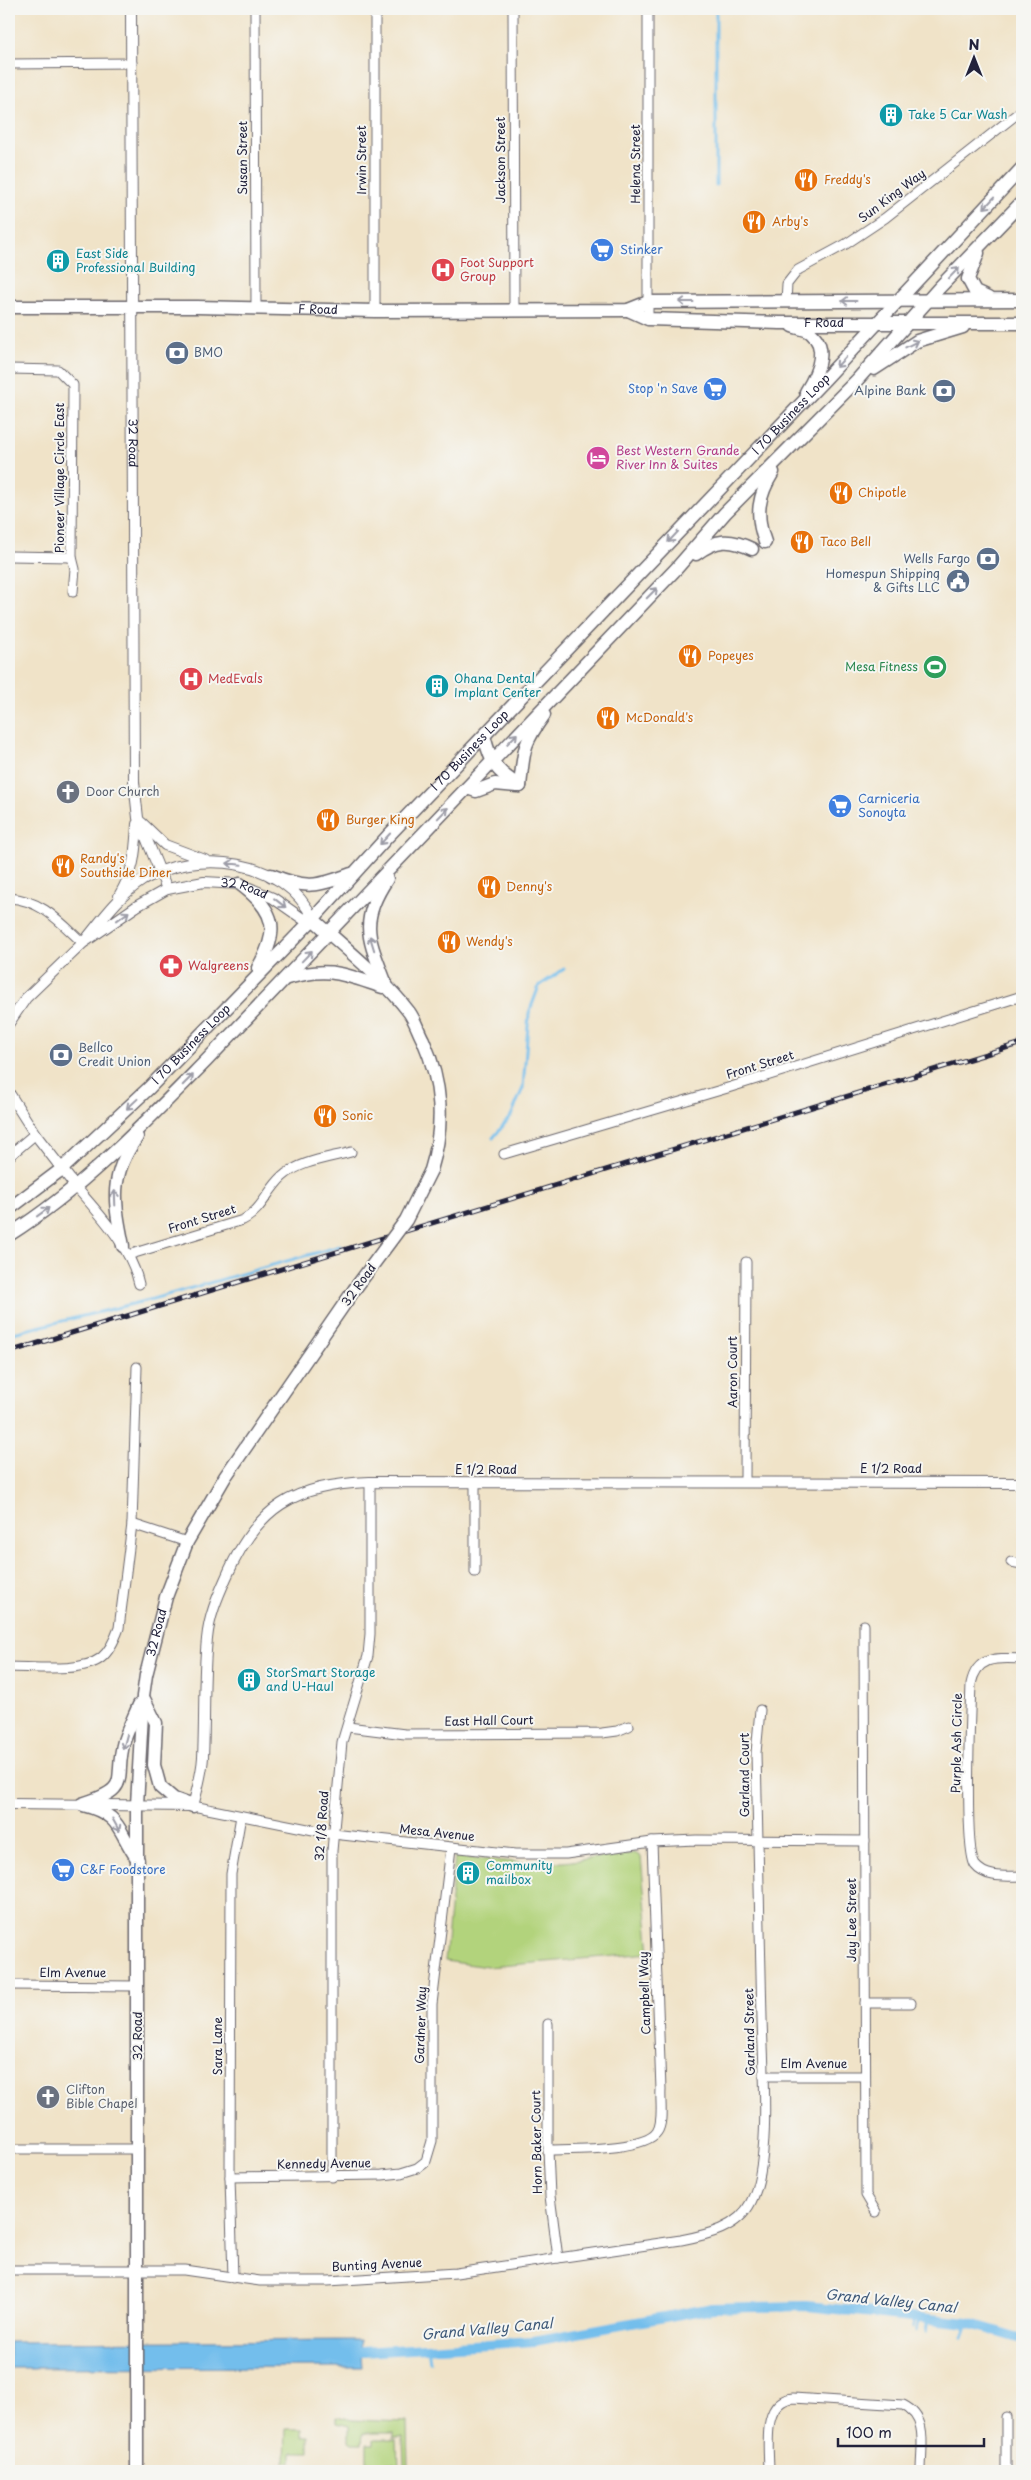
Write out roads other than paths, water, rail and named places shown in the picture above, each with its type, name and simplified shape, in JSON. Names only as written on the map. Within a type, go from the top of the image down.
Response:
[{"type":"main road","name":"I 70 Business Loop","points":[[9,1209],[62,1169],[149,1088],[313,919],[1022,168]]},
{"type":"main road","name":"I 70 Business Loop","points":[[9,1235],[76,1187],[153,1115],[329,934],[676,569],[725,513],[857,380],[928,300],[1022,202]]},
{"type":"main road","points":[[982,244],[968,279],[976,292],[993,300]]},
{"type":"main road","name":"F Road","points":[[9,307],[134,306],[375,311],[514,311],[628,310],[648,302],[1022,300]]},
{"type":"main road","name":"F Road","points":[[628,310],[648,319],[780,323],[1022,323]]},
{"type":"main road","points":[[780,323],[810,332],[819,345],[820,354],[820,362],[814,378],[785,420]]},
{"type":"main road","points":[[857,380],[917,341],[945,331],[990,323]]},
{"type":"main road","points":[[765,542],[758,515],[759,500],[762,490],[788,448]]},
{"type":"main road","points":[[676,569],[704,548],[722,540],[734,541],[752,549]]},
{"type":"main road","points":[[520,786],[523,755],[529,736],[583,665]]},
{"type":"main road","points":[[484,736],[491,762],[498,770],[520,786]]},
{"type":"main road","points":[[467,788],[476,791],[496,784],[520,786]]},
{"type":"main road","points":[[388,989],[370,939],[369,920],[374,902],[405,852]]},
{"type":"main road","points":[[271,876],[297,885],[314,886],[354,874]]},
{"type":"main road","points":[[240,884],[264,905],[270,916],[272,929],[267,952],[243,990]]},
{"type":"main road","name":"32 Road","points":[[137,2471],[137,1805],[143,1696],[160,1618],[198,1520],[229,1470],[354,1290],[406,1220],[431,1170],[440,1130],[441,1111],[436,1077],[410,1013],[388,989],[313,919]]},
{"type":"main road","points":[[285,979],[313,971],[333,971],[388,989]]},
{"type":"main road","points":[[125,1250],[115,1201],[116,1178],[123,1159],[153,1115]]},
{"type":"main road","points":[[143,1696],[156,1723],[154,1765],[160,1787],[174,1799],[193,1806]]},
{"type":"main road","points":[[82,1804],[106,1796],[117,1785],[121,1777],[124,1742],[143,1696]]},
{"type":"main road","points":[[82,1804],[99,1809],[112,1816],[138,1860]]},
{"type":"street","name":"32 Road","points":[[131,9],[134,306],[134,782],[138,818],[167,889]]},
{"type":"street","name":"Susan Street","points":[[255,9],[256,308]]},
{"type":"street","name":"Irwin Street","points":[[375,9],[375,311]]},
{"type":"street","name":"Jackson Street","points":[[513,9],[514,311]]},
{"type":"street","name":"Helena Street","points":[[648,9],[648,319]]},
{"type":"street","points":[[9,64],[132,63]]},
{"type":"street","name":"Sun King Way","points":[[786,301],[787,284],[798,270],[846,244],[885,218],[1022,110]]},
{"type":"street","name":"Pioneer Village Circle East","points":[[9,369],[58,370],[73,386],[72,557],[75,569],[73,592]]},
{"type":"street","points":[[9,556],[72,557]]},
{"type":"street","points":[[138,818],[165,845],[185,854],[216,863]]},
{"type":"street","points":[[112,907],[128,880],[135,862],[138,818]]},
{"type":"street","name":"32 Road","points":[[83,944],[112,907],[131,889],[160,873],[188,864],[216,863],[245,866],[271,876],[302,900],[313,919]]},
{"type":"street","name":"32 Road","points":[[9,1023],[26,998],[83,944],[137,906],[167,889],[204,882],[240,884],[273,898],[303,919],[313,919]]},
{"type":"street","points":[[9,898],[26,900],[42,907],[83,944]]},
{"type":"street","name":"Front Street","points":[[504,1154],[731,1088],[1022,996]]},
{"type":"street","points":[[9,1094],[35,1134],[125,1250],[139,1284]]},
{"type":"street","points":[[9,1156],[35,1134]]},
{"type":"street","name":"Front Street","points":[[125,1250],[243,1220],[252,1215],[274,1186],[290,1171],[350,1152]]},
{"type":"street","name":"Aaron Court","points":[[745,1482],[746,1262]]},
{"type":"street","points":[[9,1667],[90,1665],[102,1657],[113,1644],[119,1628],[132,1524],[137,1367]]},
{"type":"street","name":"E 1/2 Road","points":[[193,1806],[203,1759],[209,1626],[216,1600],[240,1548],[263,1518],[295,1495],[328,1485],[370,1482],[1022,1483]]},
{"type":"street","name":"32 1/8 Road","points":[[332,2177],[333,1834],[342,1742],[368,1656],[370,1634],[370,1482]]},
{"type":"street","points":[[474,1483],[475,1572]]},
{"type":"street","points":[[132,1524],[188,1542]]},
{"type":"street","points":[[1011,1562],[1022,1564]]},
{"type":"street","name":"Jay Lee Street","points":[[864,1625],[866,2195],[876,2212]]},
{"type":"street","name":"Purple Ash Circle","points":[[1022,1659],[995,1658],[985,1662],[973,1674],[969,1794],[971,1856],[976,1867],[986,1874],[1022,1876]]},
{"type":"street","name":"Garland Court","points":[[758,1841],[756,1753],[760,1710]]},
{"type":"street","name":"East Hall Court","points":[[348,1727],[405,1734],[602,1733],[617,1731],[629,1726]]},
{"type":"street","name":"Mesa Avenue","points":[[9,1804],[193,1806],[333,1834],[515,1854],[566,1854],[652,1842],[864,1841]]},
{"type":"street","name":"Sara Lane","points":[[233,2278],[230,2177],[231,1874],[241,1816]]},
{"type":"street","name":"Garland Street","points":[[739,2218],[751,2203],[759,2184],[763,2148],[764,2076],[758,1841]]},
{"type":"street","name":"Campbell Way","points":[[548,2150],[599,2148],[651,2140],[658,2131],[661,2090],[652,1842]]},
{"type":"street","name":"Gardner Way","points":[[417,2168],[426,2161],[432,2141],[432,2004],[451,1848]]},
{"type":"street","name":"Elm Avenue","points":[[9,1985],[138,1986]]},
{"type":"street","points":[[865,2003],[911,2003]]},
{"type":"street","name":"Horn Baker Court","points":[[548,2024],[548,2150],[550,2196],[558,2258]]},
{"type":"street","name":"Elm Avenue","points":[[764,2076],[865,2076]]},
{"type":"street","points":[[9,2149],[138,2149]]},
{"type":"street","name":"Kennedy Avenue","points":[[230,2177],[382,2175],[401,2173],[417,2168]]},
{"type":"street","name":"Bunting Avenue","points":[[9,2270],[184,2270],[260,2281],[328,2281],[456,2273],[713,2233],[739,2218]]},
{"type":"street","points":[[768,2471],[770,2418],[773,2408],[779,2402],[793,2398],[904,2405],[918,2415],[921,2424],[921,2471]]},
{"type":"street","points":[[1006,2417],[1006,2471]]},
{"type":"water","points":[[360,2340],[362,2367],[9,2368],[9,2342]]},
{"type":"waterway","points":[[716,9],[716,185]]},
{"type":"waterway","points":[[493,1138],[511,1116],[523,1088],[529,1013],[539,986],[564,969]]},
{"type":"waterway","points":[[9,1334],[149,1300],[340,1246]]},
{"type":"waterway","name":"Grand Valley Canal","points":[[347,2353],[534,2341],[713,2308],[807,2306],[968,2323],[1022,2339]]},
{"type":"waterway","points":[[912,2328],[914,2317]]},
{"type":"waterway","points":[[916,2331],[918,2318]]},
{"type":"waterway","points":[[926,2332],[928,2319]]},
{"type":"waterway","points":[[963,2337],[968,2323]]},
{"type":"waterway","points":[[428,2348],[430,2362]]},
{"type":"railway","points":[[9,1352],[1022,1043]]},
{"type":"place","name":"Take 5 Car Wash","points":[[891,115]]},
{"type":"place","name":"Freddy's","points":[[806,180]]},
{"type":"place","name":"Arby's","points":[[754,222]]},
{"type":"place","name":"Stinker","points":[[602,250]]},
{"type":"place","name":"East Side Professional Building","points":[[58,261]]},
{"type":"place","name":"Foot Support Group","points":[[443,270]]},
{"type":"place","name":"BMO","points":[[177,353]]},
{"type":"place","name":"Stop 'n Save","points":[[715,389]]},
{"type":"place","name":"Alpine Bank","points":[[944,391]]},
{"type":"place","name":"Best Western Grande River Inn & Suites","points":[[598,458]]},
{"type":"place","name":"Chipotle","points":[[841,493]]},
{"type":"place","name":"Taco Bell","points":[[802,542]]},
{"type":"place","name":"Wells Fargo","points":[[988,559]]},
{"type":"place","name":"Homespun Shipping & Gifts LLC","points":[[958,581]]},
{"type":"place","name":"Popeyes","points":[[690,656]]},
{"type":"place","name":"Mesa Fitness","points":[[935,667]]},
{"type":"place","name":"MedEvals","points":[[191,679]]},
{"type":"place","name":"Ohana Dental Implant Center","points":[[437,686]]},
{"type":"place","name":"McDonald's","points":[[608,718]]},
{"type":"place","name":"Door Church","points":[[68,792]]},
{"type":"place","name":"Carniceria Sonoyta","points":[[840,806]]},
{"type":"place","name":"Burger King","points":[[328,820]]},
{"type":"place","name":"Randy's Southside Diner","points":[[63,866]]},
{"type":"place","name":"Denny's","points":[[489,887]]},
{"type":"place","name":"Wendy's","points":[[449,942]]},
{"type":"place","name":"Walgreens","points":[[171,966]]},
{"type":"place","name":"Bellco Credit Union","points":[[61,1055]]},
{"type":"place","name":"Sonic","points":[[325,1116]]},
{"type":"place","name":"StorSmart Storage and U-Haul","points":[[249,1680]]},
{"type":"place","name":"C&F Foodstore","points":[[63,1870]]},
{"type":"place","name":"Community mailbox","points":[[468,1873]]},
{"type":"place","name":"Clifton Bible Chapel","points":[[48,2097]]}]
